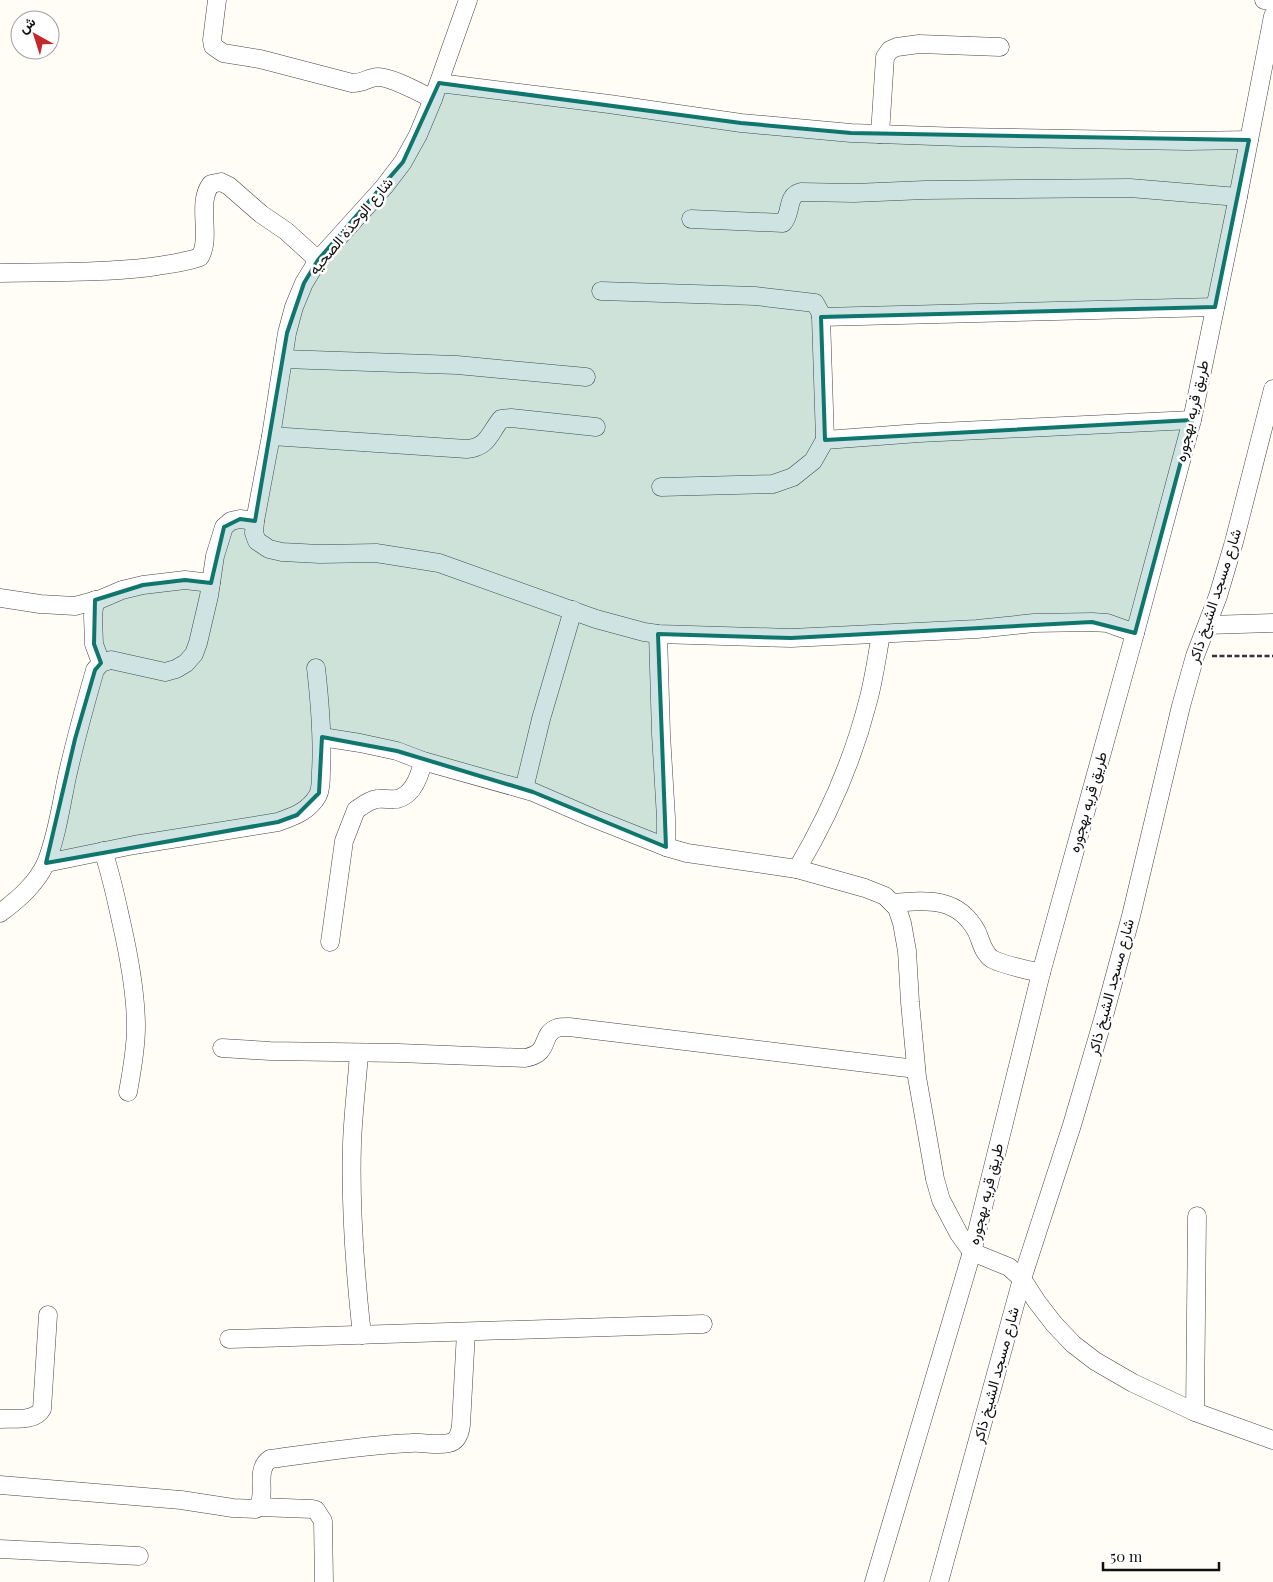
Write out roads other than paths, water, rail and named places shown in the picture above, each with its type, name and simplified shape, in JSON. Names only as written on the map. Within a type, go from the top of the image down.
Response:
[{"type":"street","points":[[217,0],[212,40],[213,46],[223,53],[260,59],[352,83],[364,82],[371,78],[386,78],[433,99]]},
{"type":"street","name":"شارع الوحدة الصحيه","points":[[255,521],[271,436],[287,332],[294,307],[304,283],[318,260],[384,187],[418,135],[439,83],[468,0]]},
{"type":"street","points":[[1264,0],[1273,2]]},
{"type":"street","name":"طريق قريه بهجوره","points":[[874,1582],[976,1254],[1041,973],[1192,420],[1273,16]]},
{"type":"street","points":[[880,134],[884,57],[890,50],[897,47],[919,44],[1000,47]]},
{"type":"street","points":[[439,83],[609,104],[741,123],[880,134],[980,138],[1249,140]]},
{"type":"street","points":[[0,273],[87,272],[150,267],[188,262],[200,258],[205,250],[204,214],[207,188],[211,184],[221,182],[229,186],[261,214],[286,231],[318,260]]},
{"type":"street","points":[[691,219],[783,223],[792,198],[801,192],[854,193],[926,190],[1130,188],[1238,197]]},
{"type":"street","points":[[601,291],[756,296],[812,302],[818,307],[821,318],[824,440],[813,461],[794,476],[773,484],[661,487]]},
{"type":"street","points":[[821,318],[1215,307]]},
{"type":"street","points":[[283,359],[457,365],[586,378]]},
{"type":"street","name":"شارع مسجد الشيخ ذاكر","points":[[939,1582],[1022,1279],[1072,1126],[1104,1016],[1131,916],[1181,706],[1195,656],[1218,596],[1273,389]]},
{"type":"street","points":[[271,436],[467,449],[476,448],[486,442],[501,419],[511,418],[596,427]]},
{"type":"street","points":[[824,440],[919,433],[1192,420]]},
{"type":"street","points":[[0,913],[19,899],[34,882],[46,863],[80,721],[95,670],[101,662],[111,660],[165,672],[176,669],[186,663],[194,654],[198,643],[215,556],[224,527],[231,521],[240,518],[255,521],[254,533],[257,541],[269,549],[282,552],[320,554],[376,553],[439,563],[573,610],[644,632],[658,634],[791,638],[977,629],[1034,623],[1092,622],[1107,624],[1135,633]]},
{"type":"street","points":[[0,598],[40,604],[75,606],[143,585],[185,580],[211,582]]},
{"type":"street","points":[[95,600],[93,616],[94,644],[101,662]]},
{"type":"street","points":[[524,790],[541,718],[573,610]]},
{"type":"street","points":[[1208,625],[1273,623]]},
{"type":"street","points":[[658,634],[660,734],[666,818],[666,847]]},
{"type":"street","points":[[797,869],[816,838],[860,732],[869,700],[881,634]]},
{"type":"street","points":[[46,863],[103,851],[278,822],[298,815],[308,808],[319,793],[322,737],[316,668]]},
{"type":"street","points":[[322,737],[360,742],[388,749],[524,790],[666,847],[687,853],[797,869],[865,888],[885,896],[897,908],[902,923],[907,951],[916,1069],[935,1179],[948,1216],[958,1234],[976,1254],[1009,1267],[1022,1279],[1054,1324],[1073,1344],[1095,1361],[1133,1383],[1195,1412],[1273,1440]]},
{"type":"street","points":[[330,942],[344,841],[356,810],[375,799],[396,799],[404,796],[413,786],[421,772],[423,761]]},
{"type":"street","points":[[103,851],[124,934],[135,1004],[134,1060],[128,1092]]},
{"type":"street","points":[[892,903],[920,901],[944,903],[955,907],[965,915],[991,958],[1041,973]]},
{"type":"street","points":[[222,1048],[525,1058],[536,1056],[540,1052],[549,1033],[557,1028],[569,1027],[916,1069]]},
{"type":"street","points":[[359,1053],[352,1144],[353,1220],[362,1335]]},
{"type":"street","points":[[1195,1412],[1197,1216]]},
{"type":"street","points":[[0,1419],[33,1417],[42,1410],[48,1314]]},
{"type":"street","points":[[228,1339],[703,1324]]},
{"type":"street","points":[[260,1506],[263,1466],[270,1459],[412,1443],[451,1443],[456,1439],[459,1434],[462,1416],[466,1332]]},
{"type":"street","points":[[0,1485],[181,1500],[248,1510],[256,1509],[260,1506],[312,1508],[316,1510],[323,1521],[324,1582]]},
{"type":"street","points":[[0,1549],[139,1556]]}]
